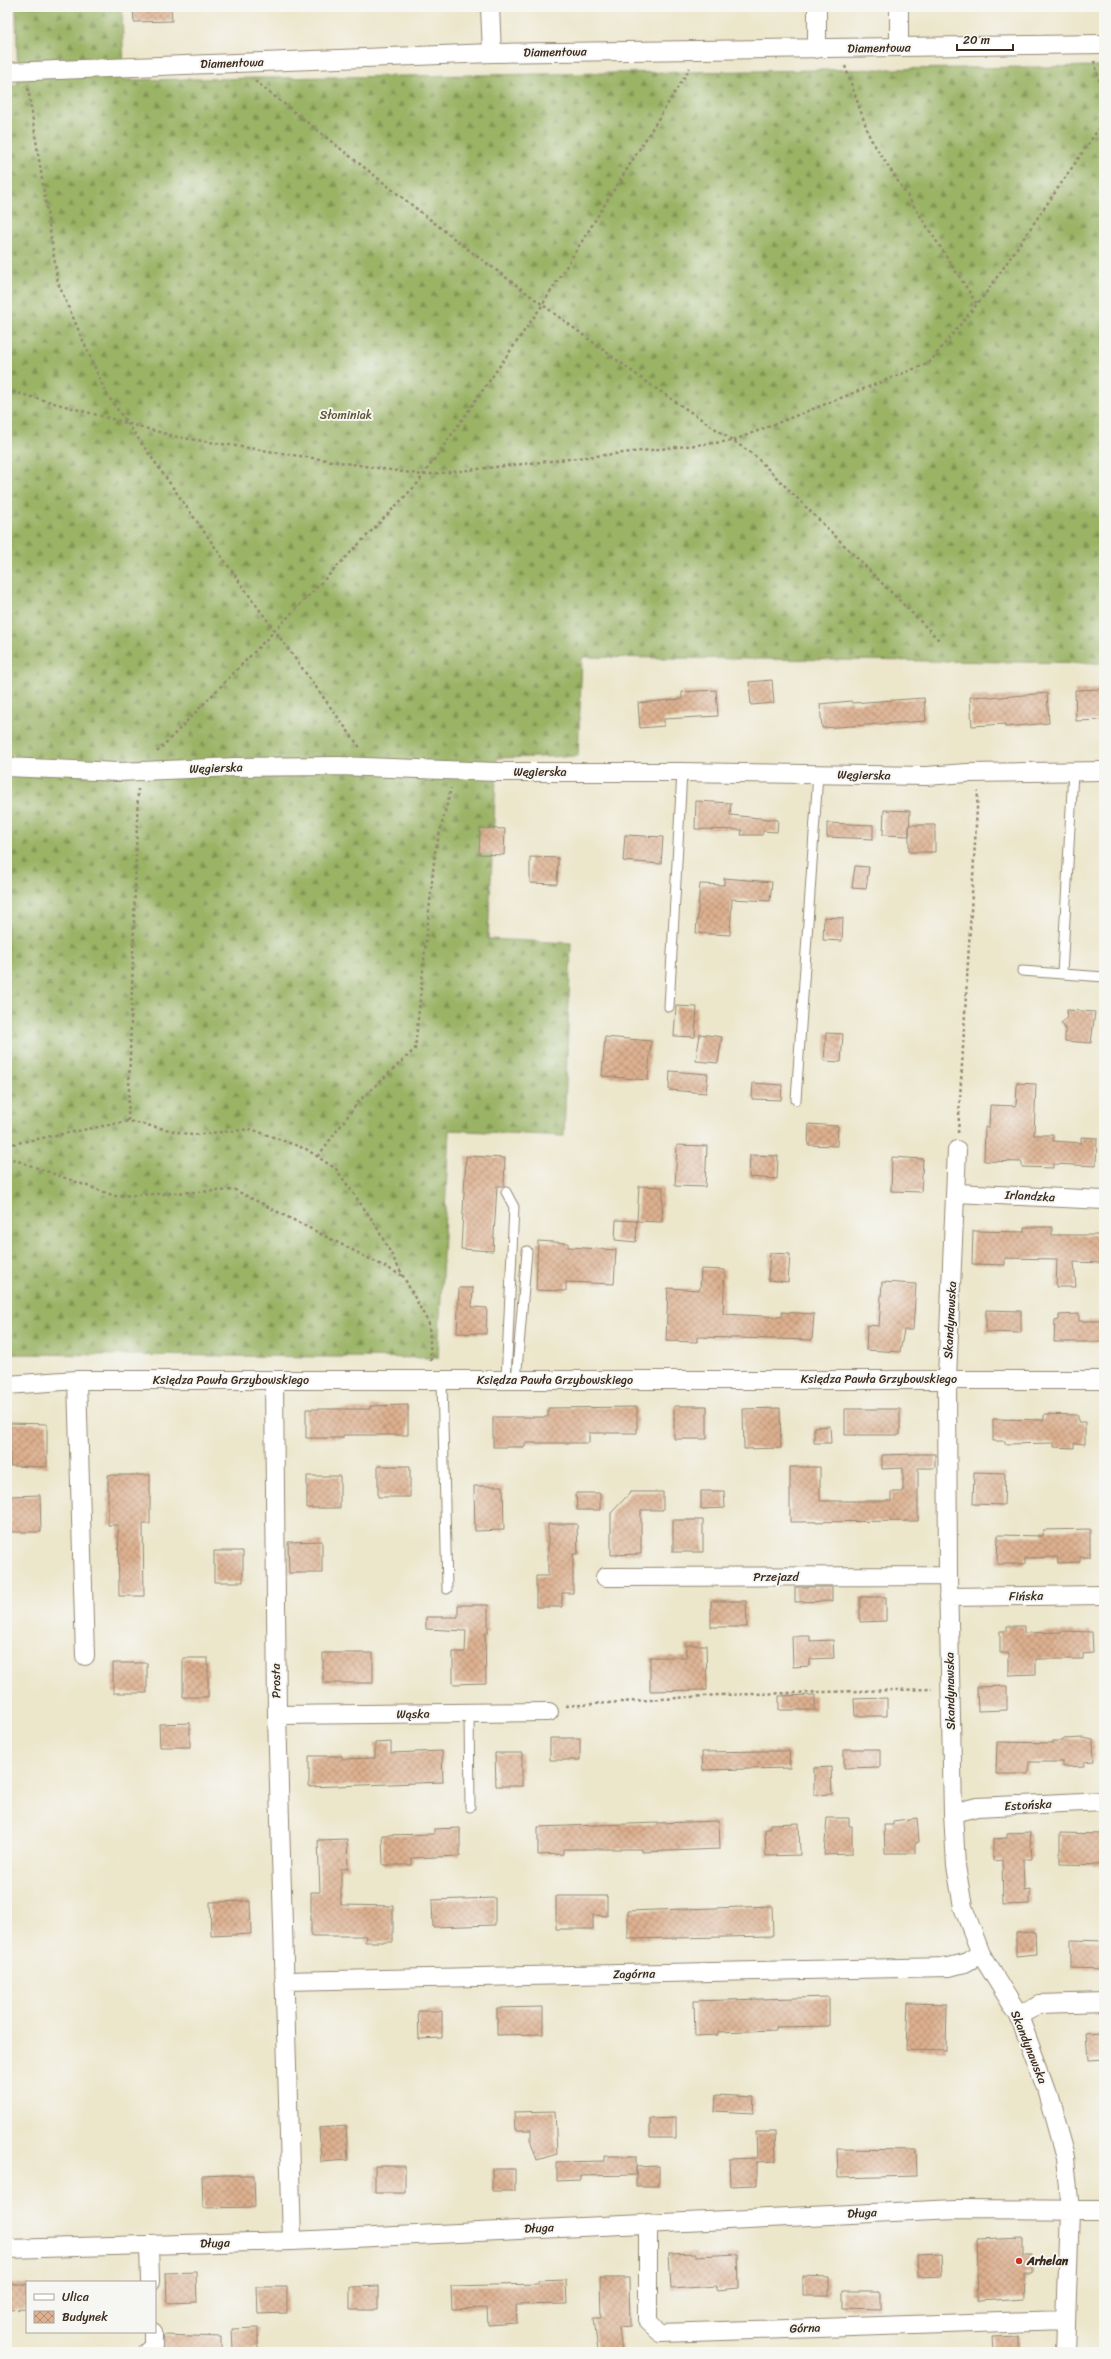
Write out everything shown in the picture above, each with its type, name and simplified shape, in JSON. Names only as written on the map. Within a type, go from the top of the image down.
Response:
[{"type":"street","points":[[490,7],[492,53]]},
{"type":"street","points":[[817,7],[817,49]]},
{"type":"street","points":[[899,7],[899,47]]},
{"type":"street","name":"Diamentowa","points":[[7,72],[492,53],[1097,44]]},
{"type":"street","name":"Węgierska","points":[[7,767],[138,772],[236,767],[374,767],[455,771],[682,772],[926,776],[979,772],[1104,771]]},
{"type":"street","name":"Skandynawska","points":[[957,1150],[947,1378],[948,1597],[953,1813],[956,1866],[963,1906],[981,1954],[1019,2016],[1046,2089],[1065,2157],[1070,2211],[1065,2352]]},
{"type":"street","name":"Irlandzka","points":[[956,1193],[1104,1200]]},
{"type":"street","name":"Księdza Pawła Grzybowskiego","points":[[7,1385],[77,1380],[511,1381],[947,1378],[1104,1380]]},
{"type":"street","points":[[77,1380],[85,1656]]},
{"type":"street","name":"Prosta","points":[[274,1380],[276,1715],[292,2241]]},
{"type":"street","name":"Przejazd","points":[[605,1577],[948,1576]]},
{"type":"street","name":"Fińska","points":[[948,1597],[1104,1595]]},
{"type":"street","name":"Wąska","points":[[276,1715],[549,1712]]},
{"type":"street","name":"Estońska","points":[[953,1813],[977,1807],[1104,1801]]},
{"type":"street","name":"Zagórna","points":[[284,1981],[949,1966],[965,1963],[981,1954]]},
{"type":"street","points":[[1019,2016],[1039,2004],[1104,2002]]},
{"type":"street","name":"Długa","points":[[7,2249],[292,2241],[956,2208],[1070,2211],[1104,2210]]},
{"type":"street","name":"Górna","points":[[648,2223],[648,2322],[660,2333],[1066,2320]]},
{"type":"street","points":[[148,2245],[150,2281]]},
{"type":"street","points":[[147,2352],[153,2346],[153,2333]]},
{"type":"lane","points":[[669,1007],[682,772]]},
{"type":"lane","points":[[1062,974],[1073,772]]},
{"type":"lane","points":[[796,1100],[818,774]]},
{"type":"lane","points":[[1022,971],[1104,977]]},
{"type":"lane","points":[[506,1192],[514,1206],[511,1381]]},
{"type":"lane","points":[[511,1381],[528,1250]]},
{"type":"lane","points":[[437,1381],[447,1589]]},
{"type":"lane","points":[[469,1713],[470,1807]]},
{"type":"path","points":[[1097,44],[1104,96]]},
{"type":"path","points":[[838,48],[870,138],[978,304]]},
{"type":"path","points":[[128,1121],[138,772],[417,484],[543,305],[701,50]]},
{"type":"path","points":[[232,63],[461,244],[645,381],[754,455],[941,642]]},
{"type":"path","points":[[25,71],[58,283],[106,393],[274,631],[374,767]]},
{"type":"path","points":[[7,390],[177,437],[423,475],[732,441],[929,363],[978,304],[1104,121]]},
{"type":"path","points":[[318,1156],[358,1101],[415,1049],[435,852],[455,771]]},
{"type":"path","points":[[957,1150],[979,772]]},
{"type":"path","points":[[7,1145],[128,1121],[192,1136],[251,1130],[306,1149],[336,1169],[375,1224],[429,1324],[437,1381]]},
{"type":"path","points":[[7,1157],[115,1196],[235,1190],[403,1277]]},
{"type":"path","points":[[549,1712],[570,1704],[702,1696],[950,1688]]},
{"type":"green space","name":"Słominiak","points":[[16,7],[122,7],[124,80],[1104,66],[1104,663],[582,657],[578,756],[497,758],[488,939],[571,943],[564,1136],[449,1130],[438,1358],[7,1354],[7,85],[18,84]]},
{"type":"building","points":[[133,7],[171,7],[172,21],[134,22]]},
{"type":"building","points":[[772,680],[774,703],[751,705],[749,682]]},
{"type":"building","points":[[1104,689],[1104,720],[1076,721],[1075,690]]},
{"type":"building","points":[[716,690],[718,716],[664,719],[664,726],[640,728],[638,703],[682,699],[682,692]]},
{"type":"building","points":[[1047,693],[1049,723],[1005,727],[1005,724],[972,726],[970,697],[989,696],[989,698]]},
{"type":"building","points":[[924,698],[926,721],[822,728],[820,704],[851,701],[852,703]]},
{"type":"building","points":[[696,801],[731,803],[730,815],[778,820],[777,832],[763,831],[762,835],[741,835],[742,830],[695,829]]},
{"type":"building","points":[[884,810],[910,811],[909,836],[883,835]]},
{"type":"building","points":[[827,823],[873,825],[873,839],[827,837]]},
{"type":"building","points":[[909,825],[935,825],[935,852],[909,852]]},
{"type":"building","points":[[480,828],[505,829],[504,855],[479,854]]},
{"type":"building","points":[[625,835],[663,837],[661,864],[623,861]]},
{"type":"building","points":[[530,857],[558,858],[557,884],[530,883]]},
{"type":"building","points":[[855,866],[869,867],[866,889],[852,888]]},
{"type":"building","points":[[724,878],[772,882],[770,901],[732,899],[730,935],[696,933],[700,884],[724,885]]},
{"type":"building","points":[[824,917],[843,918],[842,941],[823,940]]},
{"type":"building","points":[[676,1006],[697,1007],[695,1037],[674,1036]]},
{"type":"building","points":[[1067,1010],[1095,1012],[1091,1043],[1065,1041],[1065,1028],[1061,1023],[1066,1019]]},
{"type":"building","points":[[826,1033],[843,1034],[841,1062],[824,1061]]},
{"type":"building","points":[[700,1034],[722,1037],[718,1063],[696,1061]]},
{"type":"building","points":[[605,1037],[651,1041],[648,1080],[602,1076]]},
{"type":"building","points":[[670,1071],[708,1074],[706,1093],[669,1090]]},
{"type":"building","points":[[753,1083],[782,1085],[781,1100],[752,1099]]},
{"type":"building","points":[[1017,1083],[1036,1084],[1034,1135],[1053,1135],[1053,1141],[1081,1143],[1081,1137],[1097,1138],[1096,1166],[1053,1164],[1053,1168],[1022,1167],[1022,1162],[984,1161],[985,1127],[989,1127],[990,1105],[1016,1106]]},
{"type":"building","points":[[809,1124],[838,1126],[837,1146],[808,1145]]},
{"type":"building","points":[[677,1145],[707,1146],[705,1187],[675,1186]]},
{"type":"building","points":[[750,1155],[778,1156],[777,1179],[749,1177]]},
{"type":"building","points":[[466,1156],[505,1158],[504,1186],[497,1186],[493,1251],[461,1249]]},
{"type":"building","points":[[892,1157],[923,1159],[921,1192],[891,1191]]},
{"type":"building","points":[[639,1186],[663,1187],[662,1222],[637,1221]]},
{"type":"building","points":[[616,1220],[637,1221],[636,1242],[615,1240]]},
{"type":"building","points":[[1024,1227],[1052,1227],[1052,1235],[1104,1235],[1104,1263],[1074,1262],[1076,1287],[1056,1287],[1057,1259],[1005,1258],[1005,1265],[972,1264],[973,1231],[1024,1232]]},
{"type":"building","points":[[538,1241],[568,1243],[568,1247],[616,1250],[614,1284],[566,1282],[566,1291],[536,1290]]},
{"type":"building","points":[[770,1253],[790,1254],[788,1282],[768,1280]]},
{"type":"building","points":[[701,1269],[725,1270],[723,1314],[782,1317],[782,1312],[814,1314],[812,1340],[697,1337],[697,1342],[666,1341],[668,1288],[700,1290]]},
{"type":"building","points":[[882,1282],[916,1284],[913,1330],[904,1330],[900,1352],[866,1350],[867,1325],[879,1326]]},
{"type":"building","points":[[459,1288],[473,1288],[472,1307],[487,1308],[486,1334],[457,1333]]},
{"type":"building","points":[[986,1310],[1021,1311],[1021,1333],[986,1332]]},
{"type":"building","points":[[1079,1314],[1079,1321],[1104,1321],[1104,1342],[1054,1342],[1055,1321],[1059,1320],[1059,1315]]},
{"type":"building","points":[[408,1405],[408,1435],[343,1435],[343,1438],[306,1438],[306,1409],[370,1409],[370,1406]]},
{"type":"building","points":[[674,1406],[707,1406],[707,1439],[674,1439]]},
{"type":"building","points":[[637,1407],[637,1433],[589,1433],[589,1443],[525,1443],[525,1447],[493,1447],[493,1417],[548,1417],[548,1408]]},
{"type":"building","points":[[780,1408],[781,1448],[744,1449],[743,1409]]},
{"type":"building","points":[[845,1409],[900,1409],[900,1435],[845,1435]]},
{"type":"building","points":[[1044,1414],[1078,1415],[1078,1422],[1085,1422],[1085,1444],[1074,1443],[1074,1448],[1054,1447],[1054,1443],[1005,1444],[1005,1441],[993,1441],[993,1419],[1044,1420]]},
{"type":"building","points":[[10,1423],[47,1424],[47,1467],[10,1466]]},
{"type":"building","points":[[830,1426],[831,1443],[814,1443],[814,1427]]},
{"type":"building","points":[[935,1454],[935,1468],[918,1468],[918,1521],[790,1522],[790,1467],[820,1467],[820,1501],[891,1501],[891,1492],[903,1492],[903,1468],[882,1469],[882,1455]]},
{"type":"building","points":[[378,1466],[410,1466],[410,1497],[378,1497]]},
{"type":"building","points":[[974,1472],[1005,1473],[1004,1505],[973,1504]]},
{"type":"building","points":[[108,1475],[150,1475],[150,1524],[143,1524],[144,1596],[119,1596],[118,1525],[108,1525]]},
{"type":"building","points":[[307,1476],[340,1476],[340,1508],[307,1508]]},
{"type":"building","points":[[474,1486],[503,1486],[504,1530],[475,1531]]},
{"type":"building","points":[[701,1491],[724,1491],[725,1508],[701,1509]]},
{"type":"building","points":[[631,1492],[663,1492],[663,1510],[641,1510],[641,1554],[611,1555],[611,1513]]},
{"type":"building","points":[[576,1493],[600,1493],[600,1510],[577,1510]]},
{"type":"building","points":[[40,1495],[41,1532],[11,1532],[10,1496]]},
{"type":"building","points":[[673,1520],[703,1520],[703,1552],[673,1552]]},
{"type":"building","points":[[548,1524],[577,1524],[578,1554],[573,1554],[573,1593],[562,1593],[562,1607],[536,1607],[536,1576],[548,1576]]},
{"type":"building","points":[[1090,1529],[1090,1557],[1080,1557],[1080,1562],[1058,1563],[1057,1557],[1025,1558],[1025,1564],[997,1564],[998,1535],[1043,1536],[1043,1530]]},
{"type":"building","points":[[322,1541],[322,1573],[289,1573],[288,1542]]},
{"type":"building","points":[[214,1551],[243,1551],[243,1582],[214,1582]]},
{"type":"building","points":[[795,1587],[832,1587],[832,1601],[795,1602]]},
{"type":"building","points":[[860,1597],[886,1597],[886,1621],[860,1622]]},
{"type":"building","points":[[711,1601],[746,1601],[747,1627],[711,1627]]},
{"type":"building","points":[[458,1605],[488,1605],[488,1633],[485,1633],[486,1683],[453,1684],[453,1652],[465,1652],[466,1631],[426,1629],[426,1617],[458,1617]]},
{"type":"building","points":[[1007,1626],[1024,1626],[1024,1633],[1062,1631],[1092,1632],[1093,1653],[1083,1654],[1083,1659],[1036,1659],[1036,1674],[1009,1675],[1009,1653],[1000,1653],[1000,1631],[1007,1631]]},
{"type":"building","points":[[792,1636],[810,1636],[810,1641],[833,1640],[834,1658],[810,1659],[810,1666],[793,1667]]},
{"type":"building","points":[[686,1645],[706,1645],[707,1690],[650,1691],[650,1657],[686,1657]]},
{"type":"building","points":[[323,1653],[373,1653],[373,1683],[323,1683]]},
{"type":"building","points":[[183,1658],[208,1658],[208,1697],[183,1697]]},
{"type":"building","points":[[113,1663],[147,1663],[147,1693],[113,1693]]},
{"type":"building","points":[[1007,1686],[1007,1710],[978,1711],[977,1687]]},
{"type":"building","points":[[815,1695],[815,1710],[779,1710],[779,1696]]},
{"type":"building","points":[[887,1698],[887,1716],[855,1716],[854,1699]]},
{"type":"building","points":[[190,1723],[190,1747],[160,1747],[159,1724]]},
{"type":"building","points":[[550,1738],[580,1738],[580,1760],[550,1760]]},
{"type":"building","points":[[1083,1738],[1093,1740],[1094,1761],[1084,1762],[1084,1766],[1063,1767],[1063,1762],[1029,1762],[1028,1774],[996,1774],[997,1742],[1053,1743],[1053,1741],[1063,1741],[1063,1739]]},
{"type":"building","points":[[391,1742],[391,1753],[442,1751],[443,1782],[309,1787],[309,1756],[342,1756],[342,1759],[375,1758],[375,1743]]},
{"type":"building","points":[[844,1749],[880,1749],[880,1767],[844,1768]]},
{"type":"building","points":[[789,1751],[790,1768],[703,1770],[702,1752]]},
{"type":"building","points":[[495,1753],[522,1753],[522,1786],[496,1786]]},
{"type":"building","points":[[831,1767],[832,1794],[814,1795],[814,1768]]},
{"type":"building","points":[[827,1818],[849,1818],[849,1826],[852,1826],[852,1854],[824,1855]]},
{"type":"building","points":[[917,1818],[919,1842],[915,1843],[915,1853],[885,1853],[884,1825],[893,1825],[893,1821]]},
{"type":"building","points":[[719,1821],[720,1849],[642,1852],[642,1849],[563,1849],[563,1854],[538,1855],[538,1827]]},
{"type":"building","points":[[799,1823],[800,1855],[766,1856],[765,1829],[770,1829],[770,1824]]},
{"type":"building","points":[[460,1828],[460,1856],[412,1858],[412,1865],[383,1865],[382,1835],[434,1834],[434,1829]]},
{"type":"building","points":[[1030,1832],[1032,1859],[1023,1859],[1024,1890],[1030,1889],[1030,1904],[1003,1905],[1002,1860],[993,1861],[993,1839],[1007,1838],[1007,1833]]},
{"type":"building","points":[[1060,1833],[1104,1834],[1104,1865],[1060,1864]]},
{"type":"building","points":[[347,1839],[348,1868],[341,1869],[341,1905],[393,1906],[393,1942],[365,1942],[366,1936],[311,1936],[311,1892],[320,1892],[318,1840]]},
{"type":"building","points":[[556,1896],[607,1896],[607,1916],[593,1915],[593,1929],[556,1929]]},
{"type":"building","points":[[495,1898],[495,1925],[433,1927],[432,1900]]},
{"type":"building","points":[[250,1901],[251,1934],[211,1936],[210,1902]]},
{"type":"building","points":[[772,1906],[773,1936],[628,1939],[628,1911]]},
{"type":"building","points":[[1035,1932],[1036,1954],[1016,1956],[1016,1933]]},
{"type":"building","points":[[1071,1940],[1104,1941],[1104,1969],[1071,1968]]},
{"type":"building","points":[[829,1997],[829,2026],[775,2027],[775,2030],[718,2032],[718,2035],[695,2036],[694,2001]]},
{"type":"building","points":[[908,2003],[947,2004],[946,2051],[906,2050]]},
{"type":"building","points":[[543,2007],[543,2034],[497,2035],[497,2008]]},
{"type":"building","points":[[418,2011],[442,2011],[442,2038],[419,2039]]},
{"type":"building","points":[[1104,2032],[1104,2060],[1088,2061],[1086,2033]]},
{"type":"building","points":[[716,2095],[754,2097],[753,2113],[715,2111]]},
{"type":"building","points":[[555,2111],[557,2154],[537,2160],[531,2142],[531,2130],[515,2130],[514,2112]]},
{"type":"building","points":[[676,2118],[676,2138],[650,2138],[650,2119]]},
{"type":"building","points":[[346,2126],[348,2160],[321,2162],[319,2128]]},
{"type":"building","points":[[756,2132],[775,2132],[776,2161],[757,2162],[757,2185],[730,2186],[729,2159],[757,2158]]},
{"type":"building","points":[[837,2149],[916,2150],[917,2176],[838,2178]]},
{"type":"building","points":[[605,2156],[636,2156],[636,2175],[580,2176],[580,2180],[557,2181],[557,2162],[605,2161]]},
{"type":"building","points":[[375,2166],[405,2166],[405,2193],[375,2193]]},
{"type":"building","points":[[659,2166],[659,2186],[636,2186],[636,2167]]},
{"type":"building","points":[[492,2169],[515,2169],[515,2191],[492,2191]]},
{"type":"building","points":[[254,2175],[255,2207],[203,2208],[202,2176]]},
{"type":"building","points":[[1023,2238],[1023,2255],[1032,2255],[1032,2273],[1024,2273],[1025,2298],[978,2301],[976,2240]]},
{"type":"building","points":[[696,2253],[696,2256],[738,2254],[739,2288],[717,2290],[717,2286],[671,2289],[669,2254]]},
{"type":"building","points":[[942,2253],[943,2276],[918,2277],[917,2254]]},
{"type":"building","points":[[196,2272],[197,2302],[167,2303],[166,2273]]},
{"type":"building","points":[[803,2276],[829,2277],[829,2296],[803,2296]]},
{"type":"building","points":[[600,2278],[629,2278],[630,2326],[619,2327],[622,2352],[598,2352],[594,2318],[601,2318]]},
{"type":"building","points":[[566,2280],[567,2304],[516,2305],[517,2323],[488,2325],[487,2308],[452,2309],[451,2286],[538,2284],[538,2281]]},
{"type":"building","points":[[7,2284],[26,2284],[26,2309],[7,2310]]},
{"type":"building","points":[[378,2286],[378,2310],[350,2310],[350,2287]]},
{"type":"building","points":[[257,2287],[287,2287],[287,2313],[258,2314]]},
{"type":"building","points":[[843,2291],[880,2291],[880,2309],[843,2308]]},
{"type":"building","points":[[258,2328],[258,2349],[233,2350],[232,2329]]},
{"type":"building","points":[[164,2335],[221,2337],[221,2352],[161,2352]]},
{"type":"building","points":[[1019,2335],[1019,2352],[994,2352],[993,2336]]},
{"type":"place","name":"Arhelan","points":[[1019,2261]]}]
